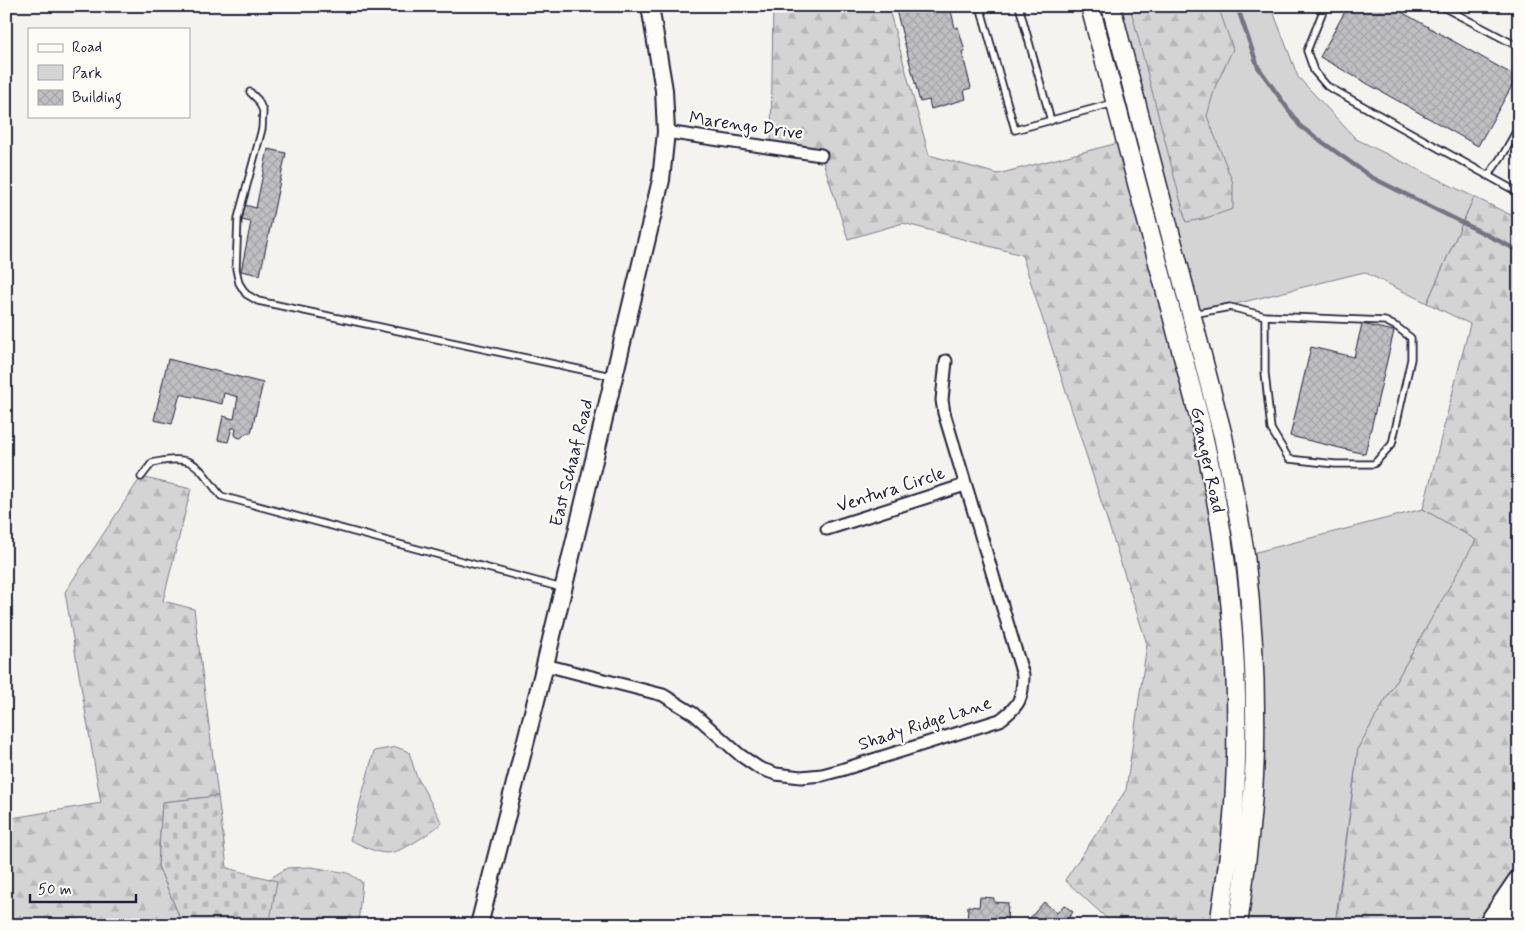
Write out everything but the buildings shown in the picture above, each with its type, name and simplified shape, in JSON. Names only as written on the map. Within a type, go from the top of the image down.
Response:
[{"type":"highway","points":[[1489,925],[1519,881]]},
{"type":"highway","points":[[1514,925],[1519,916]]},
{"type":"main road","name":"Granger Road","points":[[1090,6],[1210,467],[1226,560],[1232,616],[1237,730],[1235,787],[1230,842],[1218,925]]},
{"type":"main road","name":"Granger Road","points":[[1111,6],[1223,436],[1245,555],[1252,619],[1255,749],[1246,868],[1238,925]]},
{"type":"main road","points":[[1173,320],[1191,315]]},
{"type":"street","name":"East Schaaf Road","points":[[479,925],[545,665],[661,180],[666,132],[664,90],[650,6]]},
{"type":"street","name":"Marengo Drive","points":[[666,132],[821,155]]},
{"type":"street","name":"Shady Ridge Lane","points":[[545,665],[663,695],[694,714],[740,755],[759,768],[776,774],[801,777],[822,775],[1000,720],[1011,712],[1020,702],[1023,689],[1023,675],[965,485],[942,400],[946,361]]},
{"type":"street","name":"Ventura Circle","points":[[827,529],[965,485]]},
{"type":"lane","points":[[980,6],[1015,130],[1116,103]]},
{"type":"lane","points":[[1018,6],[1052,120]]},
{"type":"lane","points":[[1325,6],[1307,51],[1314,71],[1327,86],[1519,193]]},
{"type":"lane","points":[[1441,6],[1519,48]]},
{"type":"lane","points":[[250,92],[258,100],[264,111],[262,129],[238,218],[236,269],[239,283],[246,294],[258,301],[613,377]]},
{"type":"lane","points":[[1488,176],[1519,126]]},
{"type":"lane","points":[[1191,315],[1230,307],[1264,316],[1386,321],[1411,338],[1411,359],[1392,444],[1374,464],[1334,464],[1289,459],[1271,429],[1265,373],[1264,316]]},
{"type":"lane","points":[[141,477],[152,463],[173,460],[188,461],[200,467],[221,496],[562,588]]},
{"type":"green space","points":[[773,6],[888,6],[929,155],[998,174],[1126,141],[1200,421],[1236,670],[1219,925],[1114,925],[1065,880],[1126,790],[1147,644],[1022,255],[903,223],[848,239],[821,155],[771,148]]},
{"type":"green space","points":[[1111,6],[1271,6],[1298,77],[1356,139],[1474,197],[1427,303],[1364,272],[1191,315]]},
{"type":"green space","points":[[1130,6],[1218,6],[1233,49],[1215,87],[1207,116],[1233,183],[1233,209],[1203,219],[1186,222]]},
{"type":"green space","points":[[1474,197],[1519,219],[1519,881],[1489,925],[1336,925],[1358,748],[1476,540],[1423,509],[1470,324],[1427,303]]},
{"type":"green space","points":[[141,477],[191,489],[163,601],[194,609],[218,796],[162,802],[158,866],[183,925],[6,925],[6,819],[101,803],[65,592]]},
{"type":"green space","points":[[1423,509],[1477,540],[1358,748],[1335,925],[1238,925],[1252,812],[1245,555]]},
{"type":"green space","points":[[396,747],[409,752],[416,775],[442,823],[400,850],[382,853],[350,840],[374,751]]},
{"type":"green space","points":[[218,796],[227,868],[277,881],[269,925],[183,925],[158,866],[162,802]]},
{"type":"green space","points":[[311,867],[348,873],[362,882],[358,925],[248,925],[261,884],[287,868]]},
{"type":"waterway","points":[[1237,6],[1258,67],[1300,126],[1371,177],[1519,251]]}]
